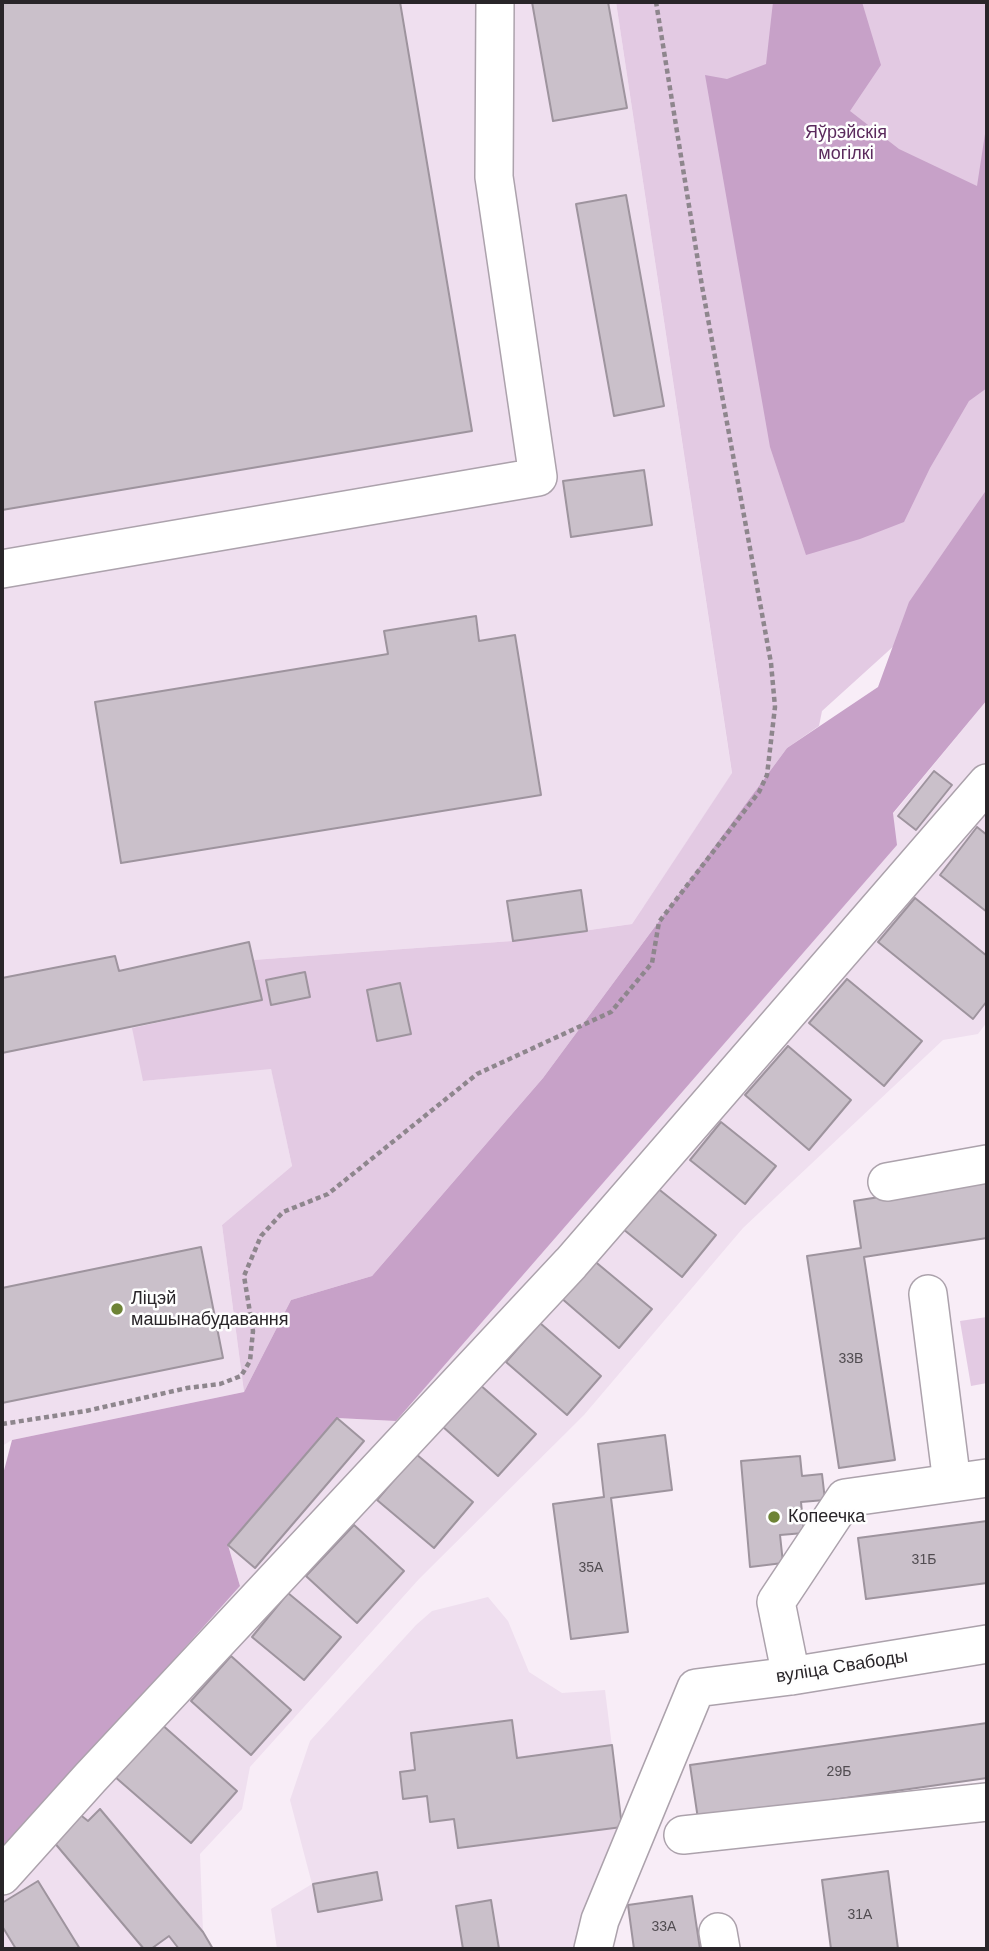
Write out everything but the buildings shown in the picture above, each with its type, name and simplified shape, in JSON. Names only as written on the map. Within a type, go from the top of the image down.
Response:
[{"type":"street","points":[[2,569],[538,477],[494,177],[495,2]]},
{"type":"street","points":[[2,1876],[90,1778],[571,1264],[987,783]]},
{"type":"street","points":[[887,1182],[987,1164]]},
{"type":"street","points":[[928,1294],[951,1483]]},
{"type":"street","points":[[791,1676],[776,1602],[845,1498],[987,1478]]},
{"type":"street","name":"вуліца Свабоды","points":[[593,1949],[600,1920],[696,1688],[791,1676],[987,1644]]},
{"type":"street","points":[[683,1835],[987,1802]]},
{"type":"path","points":[[2,1424],[86,1411],[187,1388],[219,1384],[241,1376],[250,1361],[253,1331],[244,1276],[261,1236],[283,1212],[328,1194],[477,1074],[611,1012],[652,963],[659,922],[733,829],[759,792],[767,775],[775,707],[771,663],[702,286],[656,2]]},
{"type":"shaded area","points":[[2,2],[616,2],[732,774],[632,924],[512,941],[253,960],[262,1000],[133,1028],[144,1081],[271,1068],[292,1166],[222,1225],[244,1392],[12,1440],[2,1446]]},
{"type":"shaded area","points":[[987,700],[987,1022],[978,1034],[943,1040],[743,1228],[584,1415],[419,1579],[250,1767],[242,1809],[200,1854],[203,1932],[213,1949],[2,1949],[2,1852],[240,1586],[228,1545],[337,1418],[396,1421],[896,845],[893,814]]},
{"type":"shaded area","points":[[488,1597],[508,1621],[529,1672],[562,1693],[605,1690],[622,1827],[579,1949],[277,1949],[271,1909],[312,1884],[290,1800],[310,1741],[432,1611]]},
{"type":"green space","points":[[616,2],[987,2],[987,528],[917,625],[822,711],[819,726],[787,748],[543,1078],[372,1276],[291,1300],[244,1392],[222,1225],[292,1166],[271,1069],[143,1081],[132,1028],[262,1000],[253,960],[512,941],[632,924],[732,773]]},
{"type":"green space","name":"Яўрэйскія могілкі","points":[[773,2],[862,2],[881,65],[850,111],[899,149],[977,186],[987,121],[987,388],[969,401],[930,468],[904,522],[806,555],[770,447],[705,75],[727,79],[766,64]]},
{"type":"green space","points":[[987,489],[987,700],[893,813],[897,845],[396,1421],[337,1418],[228,1545],[240,1586],[2,1852],[2,1478],[12,1440],[244,1392],[291,1300],[372,1276],[543,1078],[787,748],[878,687],[909,602]]},
{"type":"green space","points":[[987,1317],[987,1383],[971,1386],[960,1321]]},
{"type":"place","name":"Ліцэй машынабудавання","points":[[117,1309]]},
{"type":"place","name":"Копеечка","points":[[774,1517]]}]
